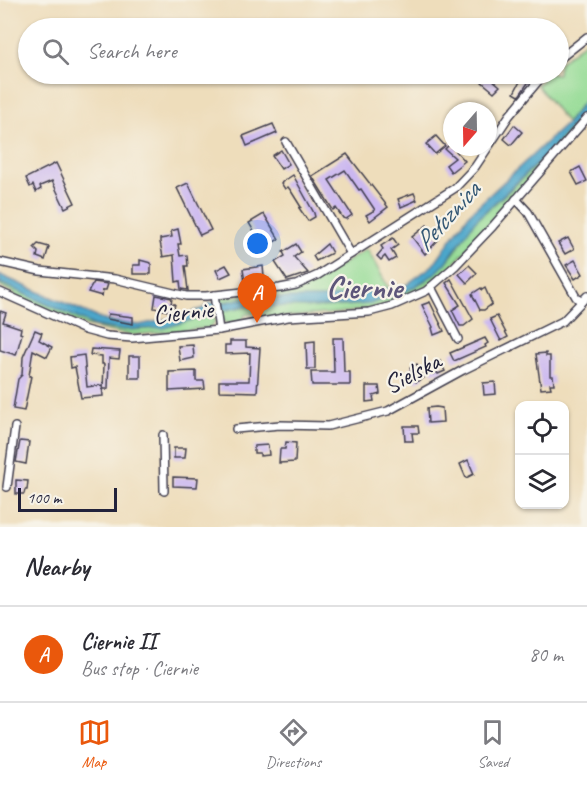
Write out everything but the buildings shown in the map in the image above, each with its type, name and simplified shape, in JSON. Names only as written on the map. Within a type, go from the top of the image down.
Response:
[{"type":"street","points":[[569,52],[587,38]]},
{"type":"street","name":"Ciernie","points":[[0,262],[40,271],[115,279],[186,296],[215,299],[296,285],[318,275],[446,196],[465,179],[483,157],[509,116],[536,84]]},
{"type":"street","name":"Ciernie","points":[[0,292],[74,326],[107,336],[148,338],[219,330],[288,317],[369,312],[401,303],[431,287],[455,266],[587,118]]},
{"type":"street","points":[[286,142],[351,254]]},
{"type":"street","points":[[516,199],[528,212],[576,297],[584,299]]},
{"type":"street","points":[[431,287],[458,339]]},
{"type":"street","points":[[215,299],[219,330]]},
{"type":"street","name":"Sielska","points":[[236,429],[280,425],[328,426],[388,411],[463,370],[563,321],[584,299]]},
{"type":"street","points":[[7,487],[15,427]]},
{"type":"street","points":[[163,435],[164,491]]},
{"type":"green space","points":[[587,40],[587,97],[567,123],[537,85],[569,84],[569,55]]},
{"type":"green space","points":[[587,109],[587,114],[459,258],[446,271],[417,292],[401,300],[370,309],[270,318],[258,313],[245,315],[241,322],[229,324],[222,321],[219,312],[237,308],[370,303],[406,292],[417,286],[446,263],[473,223],[533,168]]},
{"type":"green space","points":[[367,249],[389,289],[325,298],[244,298],[218,303],[219,298],[302,289]]},
{"type":"green space","points":[[0,283],[95,326],[111,329],[155,328],[214,313],[215,322],[209,328],[132,335],[118,333],[86,326],[16,297],[14,293],[0,286]]},
{"type":"water","points":[[587,97],[587,109],[543,158],[475,221],[446,263],[435,274],[409,290],[370,304],[317,307],[245,306],[164,328],[118,330],[95,326],[0,283],[0,275],[106,321],[139,325],[177,317],[204,308],[209,303],[244,298],[325,298],[406,285],[433,265],[469,214],[567,123]]},
{"type":"place","name":"Ciernie II","points":[[257,323]]},
{"type":"district","name":"Ciernie","points":[[364,287]]},
{"type":"water label","name":"Pełcznica","points":[[447,216]]}]
